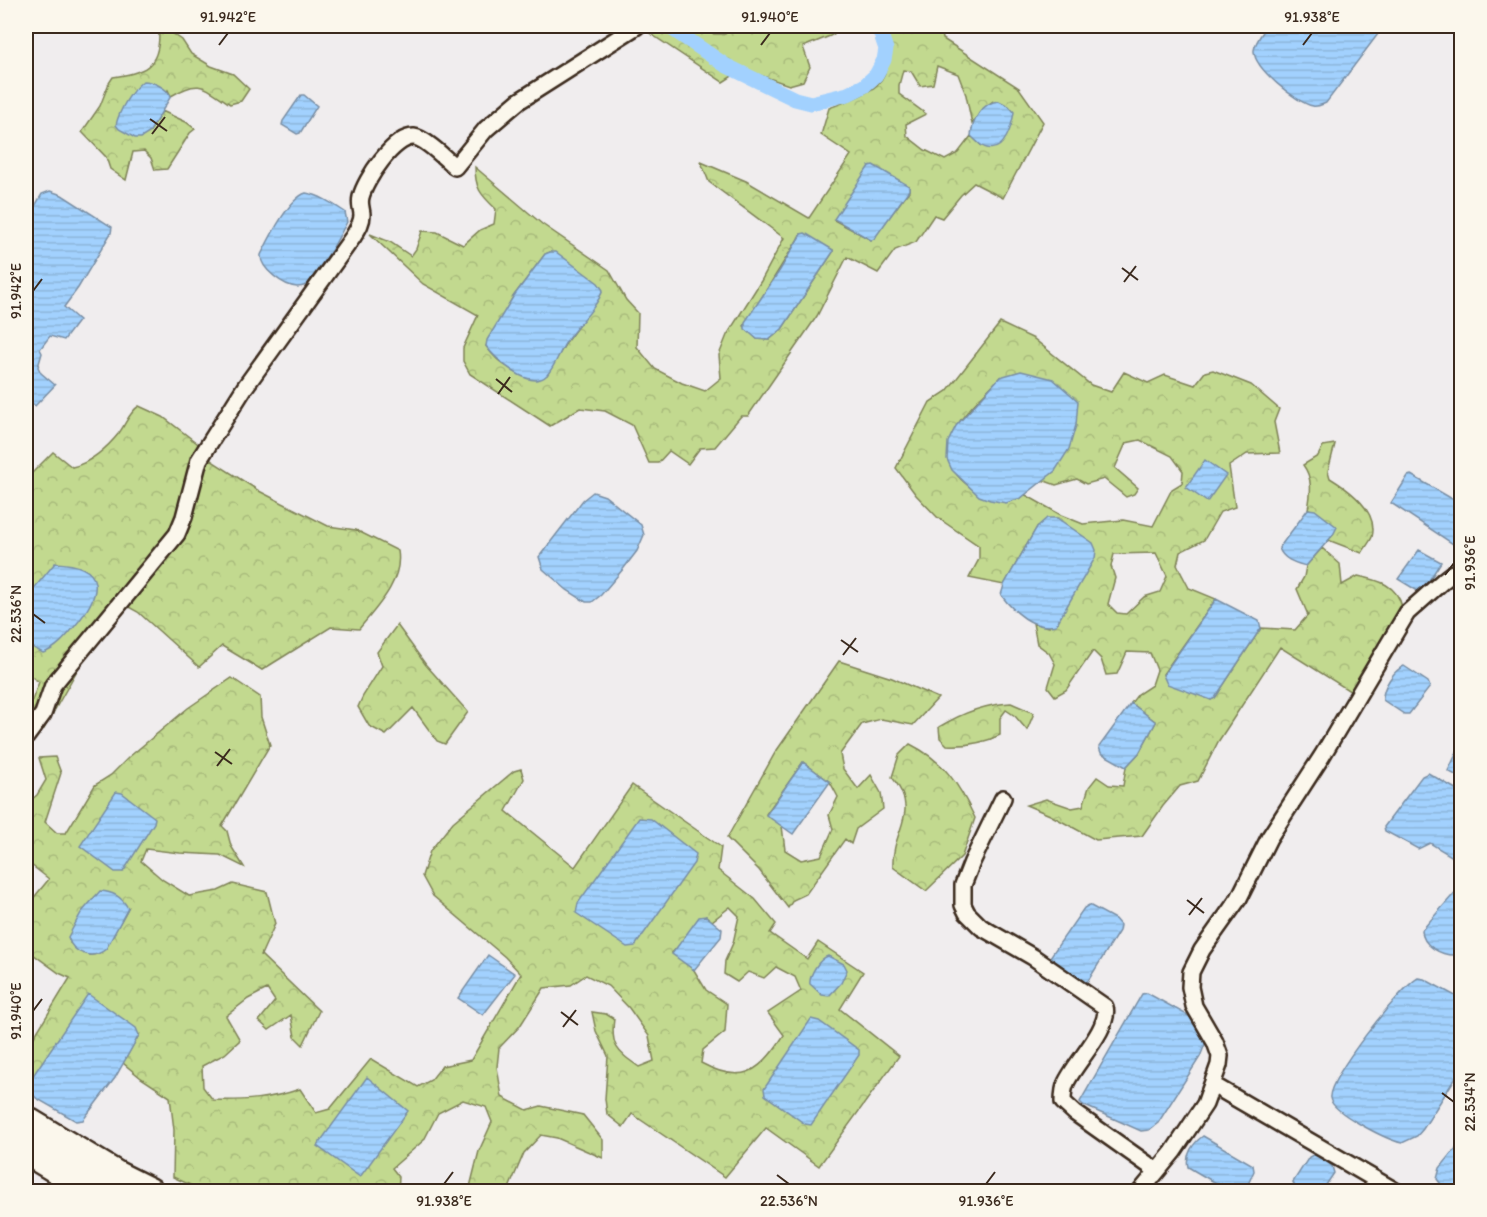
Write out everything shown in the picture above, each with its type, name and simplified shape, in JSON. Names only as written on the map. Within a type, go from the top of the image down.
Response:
[{"type":"highway","points":[[26,1121],[117,1176],[149,1191]]},
{"type":"highway","points":[[26,1150],[95,1191]]},
{"type":"street","points":[[26,737],[43,714],[52,685],[177,534],[200,460],[245,387],[353,237],[360,225],[362,214],[359,206],[363,189],[386,154],[398,141],[414,137],[424,141],[455,167],[486,129],[519,100],[637,26]]},
{"type":"street","points":[[1140,1191],[1192,1124],[1205,1104],[1213,1085],[1220,1056],[1215,1042],[1194,1006],[1190,987],[1191,972],[1202,950],[1239,898],[1269,838],[1322,756],[1407,614],[1444,580],[1453,573],[1461,571]]},
{"type":"street","points":[[1003,798],[963,885],[963,904],[966,913],[981,927],[1033,957],[1104,1007],[1106,1013],[1102,1026],[1065,1084],[1063,1102],[1157,1171]]},
{"type":"street","points":[[1213,1085],[1397,1191]]},
{"type":"green space","points":[[647,26],[700,26],[714,34],[725,34],[733,26],[847,26],[803,47],[810,67],[803,81],[789,85],[743,69],[723,82],[645,30]]},
{"type":"green space","points":[[886,26],[941,26],[943,39],[1019,88],[1043,122],[1003,198],[974,183],[942,218],[934,215],[916,242],[895,250],[878,273],[847,257],[817,316],[748,416],[741,416],[715,447],[700,448],[688,464],[669,451],[658,463],[649,463],[632,425],[605,411],[580,408],[550,426],[470,374],[463,361],[463,348],[478,315],[423,284],[370,234],[390,242],[411,256],[422,231],[437,232],[463,245],[480,230],[494,224],[496,209],[480,190],[475,167],[542,224],[609,270],[626,300],[638,313],[637,347],[655,369],[682,383],[705,391],[721,378],[719,355],[727,335],[761,281],[784,238],[709,182],[701,162],[746,181],[809,218],[851,155],[821,135],[829,108],[867,92],[882,79],[888,57]],"holes":[[[937,66],[958,74],[966,95],[972,124],[984,108],[992,102],[981,145],[971,136],[958,153],[945,160],[925,150],[907,136],[906,124],[926,114],[899,94],[903,70],[911,71],[920,86],[933,84]],[[909,186],[909,191],[871,240],[834,220]],[[801,234],[833,250],[782,329],[769,340],[757,339],[744,326]],[[550,252],[600,296],[567,341],[547,375],[520,371],[506,366],[486,346],[513,297],[545,254]]]},
{"type":"green space","points":[[166,29],[182,40],[191,54],[211,66],[233,74],[249,89],[241,101],[230,104],[202,87],[189,87],[171,96],[168,90],[149,133],[162,111],[186,122],[195,129],[190,133],[167,169],[155,170],[151,158],[144,151],[133,152],[126,180],[110,169],[106,157],[82,132],[100,106],[113,77],[133,73],[148,66],[156,54],[159,34]]},
{"type":"green space","points":[[1000,323],[1034,339],[1091,385],[1111,392],[1124,372],[1148,383],[1165,375],[1195,385],[1205,372],[1213,370],[1251,385],[1279,409],[1274,422],[1280,453],[1247,454],[1229,466],[1235,507],[1220,512],[1204,540],[1180,552],[1177,565],[1189,588],[1216,599],[1163,674],[1211,700],[1215,698],[1261,628],[1295,630],[1308,615],[1297,589],[1304,577],[1306,566],[1322,548],[1340,564],[1342,585],[1358,576],[1373,579],[1396,593],[1402,607],[1356,695],[1280,647],[1218,742],[1198,781],[1180,786],[1142,836],[1096,840],[1026,805],[1046,799],[1072,808],[1083,806],[1089,787],[1097,777],[1109,785],[1123,786],[1126,767],[1139,753],[1156,722],[1131,703],[1138,694],[1152,685],[1157,670],[1150,653],[1127,652],[1117,674],[1106,675],[1101,659],[1093,651],[1066,690],[1055,696],[1048,687],[1055,664],[1049,653],[1037,644],[1033,623],[1049,627],[1037,527],[1004,585],[969,578],[979,559],[979,546],[938,518],[916,495],[896,468],[930,402],[947,391]],"holes":[[[1000,377],[1055,471],[1042,480],[1056,485],[1077,479],[1086,484],[1104,479],[1126,497],[1134,494],[1138,488],[1115,468],[1126,443],[1140,440],[1172,456],[1183,471],[1182,483],[1172,489],[1153,526],[1123,520],[1083,524],[1061,515],[1024,494],[1021,498],[990,499],[965,483],[953,469],[948,455],[950,441],[965,414]],[[1156,553],[1167,576],[1160,592],[1144,597],[1126,614],[1117,613],[1108,604],[1115,578],[1111,566],[1114,554]]]},
{"type":"green space","points":[[139,406],[163,417],[197,443],[212,461],[259,491],[328,526],[356,530],[398,551],[397,573],[387,593],[359,629],[331,627],[262,670],[222,646],[199,667],[138,612],[127,606],[88,651],[44,729],[26,716],[39,682],[26,673],[26,479],[53,452],[72,467],[91,459],[115,438]]},
{"type":"green space","points":[[1335,444],[1328,471],[1330,478],[1353,495],[1371,518],[1372,537],[1362,553],[1328,540],[1333,535],[1315,511],[1308,509],[1310,480],[1303,465],[1318,456],[1323,446]]},
{"type":"green space","points":[[397,625],[426,665],[468,712],[445,744],[437,741],[413,708],[386,735],[369,726],[358,707],[382,666],[377,652]]},
{"type":"green space","points":[[839,661],[892,678],[938,698],[913,725],[881,719],[862,724],[840,754],[843,769],[858,789],[871,775],[881,793],[883,809],[856,829],[851,844],[845,839],[806,894],[793,900],[788,908],[759,870],[727,838],[775,753]],"holes":[[[803,762],[830,782],[838,797],[829,815],[833,829],[821,856],[801,860],[785,850],[782,826],[766,814]]]},
{"type":"green space","points":[[232,678],[260,697],[261,717],[270,745],[222,826],[227,831],[231,846],[244,867],[220,855],[146,849],[141,861],[163,880],[189,896],[218,891],[233,884],[267,892],[275,924],[261,955],[319,1011],[303,1045],[295,1037],[291,1015],[269,1030],[259,1021],[275,1001],[267,989],[248,999],[226,1016],[240,1040],[225,1054],[202,1066],[203,1087],[213,1100],[257,1099],[300,1089],[316,1113],[330,1109],[371,1059],[418,1087],[431,1080],[442,1066],[471,1060],[521,974],[505,957],[433,896],[422,876],[430,851],[453,822],[514,771],[521,769],[524,779],[506,811],[575,867],[632,785],[721,847],[718,870],[755,899],[776,924],[770,933],[807,959],[818,942],[863,972],[840,1009],[899,1056],[819,1166],[766,1128],[725,1177],[632,1114],[623,1127],[607,1114],[605,1099],[608,1056],[596,1031],[592,1012],[606,1014],[614,1019],[615,1043],[626,1057],[639,1067],[654,1061],[649,1036],[629,1008],[608,986],[586,975],[571,985],[544,988],[520,1026],[499,1048],[497,1067],[502,1097],[527,1110],[541,1106],[583,1115],[603,1140],[603,1158],[557,1138],[541,1135],[524,1153],[510,1186],[513,1192],[469,1191],[479,1151],[492,1122],[486,1107],[463,1100],[438,1113],[424,1140],[392,1168],[399,1177],[398,1191],[203,1191],[173,1177],[174,1130],[170,1097],[123,1063],[139,1035],[26,1086],[26,1050],[70,978],[59,973],[26,949],[26,907],[49,879],[26,861],[26,804],[37,795],[46,780],[39,758],[55,757],[61,773],[45,822],[57,833],[66,833],[95,785],[111,775],[188,708]],"holes":[[[730,907],[739,916],[733,943],[725,961],[724,974],[737,982],[748,972],[764,978],[776,967],[795,977],[801,991],[768,1013],[784,1035],[775,1048],[758,1066],[749,1072],[739,1074],[715,1070],[701,1063],[703,1050],[725,1032],[727,1004],[706,990],[694,970],[672,953],[706,916],[712,921]],[[128,908],[106,948],[101,952],[87,954],[70,943]]]},
{"type":"green space","points":[[1011,703],[1034,713],[1027,730],[1015,716],[1006,710],[1000,718],[1000,735],[993,738],[974,744],[947,745],[940,738],[939,727],[956,717],[983,707]]},
{"type":"green space","points":[[910,744],[932,758],[949,775],[963,794],[975,818],[962,856],[926,891],[893,867],[896,842],[905,812],[905,801],[892,777],[899,755]]},
{"type":"water","points":[[1267,26],[1384,26],[1326,103],[1315,106],[1287,92],[1261,66],[1254,50],[1257,40]]},
{"type":"water","points":[[143,81],[159,86],[171,96],[149,133],[141,138],[135,138],[116,125],[126,101]]},
{"type":"water","points":[[301,95],[317,106],[300,133],[297,134],[282,125]]},
{"type":"water","points":[[999,101],[1009,106],[1014,112],[1011,124],[1006,137],[999,146],[987,148],[971,136],[972,130],[979,113],[993,102]]},
{"type":"water","points":[[873,165],[909,186],[909,190],[871,240],[834,219],[869,166]]},
{"type":"water","points":[[50,191],[62,195],[112,227],[111,233],[78,288],[64,307],[79,320],[64,340],[50,336],[40,349],[42,353],[38,367],[41,373],[55,385],[35,406],[26,397],[26,221],[42,194]]},
{"type":"water","points":[[306,193],[321,198],[345,212],[347,222],[331,251],[307,285],[297,287],[286,284],[274,276],[264,266],[261,255],[286,211]]},
{"type":"water","points":[[805,233],[833,252],[782,329],[769,340],[757,339],[745,329],[745,322],[801,234]]},
{"type":"water","points":[[556,252],[598,283],[603,290],[592,310],[565,343],[547,375],[540,379],[532,379],[514,372],[486,346],[487,340],[513,297],[545,254]]},
{"type":"water","points":[[1021,371],[1053,379],[1078,401],[1076,425],[1069,449],[1055,471],[1021,498],[1006,503],[979,496],[952,470],[947,459],[948,442],[956,426],[1000,377]]},
{"type":"water","points":[[1205,460],[1226,475],[1207,502],[1186,487]]},
{"type":"water","points":[[1411,475],[1461,504],[1461,530],[1453,544],[1391,503],[1408,476]]},
{"type":"water","points":[[593,492],[605,496],[641,525],[644,535],[637,551],[601,595],[592,602],[586,602],[567,590],[543,569],[539,557],[583,500]]},
{"type":"water","points":[[1308,509],[1315,510],[1337,527],[1333,535],[1306,566],[1287,558],[1279,548]]},
{"type":"water","points":[[1047,518],[1057,518],[1093,543],[1096,550],[1095,558],[1056,625],[1048,626],[1025,618],[1001,595],[1004,585],[1037,527]]},
{"type":"water","points":[[1419,550],[1441,562],[1421,593],[1398,579]]},
{"type":"water","points":[[55,563],[84,569],[92,575],[95,592],[91,603],[72,630],[56,646],[43,653],[26,644],[26,598]]},
{"type":"water","points":[[1216,599],[1259,621],[1261,628],[1215,698],[1211,700],[1167,684],[1163,675]]},
{"type":"water","points":[[1404,666],[1428,682],[1430,687],[1409,714],[1404,714],[1383,700],[1384,690],[1389,680],[1396,671]]},
{"type":"water","points":[[1131,703],[1156,722],[1139,753],[1126,767],[1101,753],[1099,747]]},
{"type":"water","points":[[1462,745],[1461,778],[1448,771]]},
{"type":"water","points":[[803,762],[830,782],[793,834],[766,815]]},
{"type":"water","points":[[1428,773],[1461,792],[1461,862],[1430,843],[1418,849],[1385,831],[1384,827],[1422,776]]},
{"type":"water","points":[[116,792],[122,793],[155,818],[123,872],[115,872],[80,846]]},
{"type":"water","points":[[639,818],[651,819],[696,854],[694,863],[635,946],[627,947],[576,913],[578,903]]},
{"type":"water","points":[[1459,888],[1462,888],[1461,948],[1456,955],[1451,955],[1439,952],[1429,945],[1425,941],[1422,930]]},
{"type":"water","points":[[100,891],[116,895],[128,908],[106,949],[95,954],[84,954],[74,948],[68,937],[81,913]]},
{"type":"water","points":[[1089,905],[1115,919],[1120,925],[1119,931],[1088,981],[1084,983],[1050,957],[1084,908]]},
{"type":"water","points":[[706,916],[722,929],[721,937],[694,970],[672,954],[699,917]]},
{"type":"water","points":[[488,955],[515,974],[483,1015],[458,998]]},
{"type":"water","points":[[828,956],[844,964],[847,970],[841,983],[829,996],[822,995],[810,984],[815,968],[821,960]]},
{"type":"water","points":[[1418,978],[1461,999],[1461,1069],[1423,1129],[1417,1136],[1402,1143],[1385,1137],[1350,1118],[1333,1104],[1330,1098],[1332,1088],[1352,1054],[1381,1015]]},
{"type":"water","points":[[1147,993],[1189,1016],[1201,1031],[1205,1044],[1200,1057],[1158,1123],[1149,1130],[1141,1131],[1080,1102],[1142,994]]},
{"type":"water","points":[[88,994],[136,1028],[139,1035],[115,1078],[83,1120],[76,1121],[36,1098],[26,1086]]},
{"type":"water","points":[[811,1019],[819,1021],[859,1050],[859,1055],[811,1125],[805,1124],[765,1095],[764,1089]]},
{"type":"water","points":[[367,1077],[408,1111],[360,1177],[317,1146]]},
{"type":"water","points":[[1203,1136],[1253,1165],[1254,1171],[1245,1191],[1231,1189],[1188,1167],[1191,1150]]},
{"type":"water","points":[[1461,1142],[1461,1191],[1454,1191],[1445,1187],[1437,1179],[1440,1168]]},
{"type":"water","points":[[1319,1156],[1332,1166],[1334,1173],[1322,1191],[1296,1191],[1293,1182],[1309,1157]]},
{"type":"waterway","points":[[668,26],[725,65],[795,99],[811,103],[848,94],[864,86],[876,75],[884,60],[886,49],[878,26]]}]
